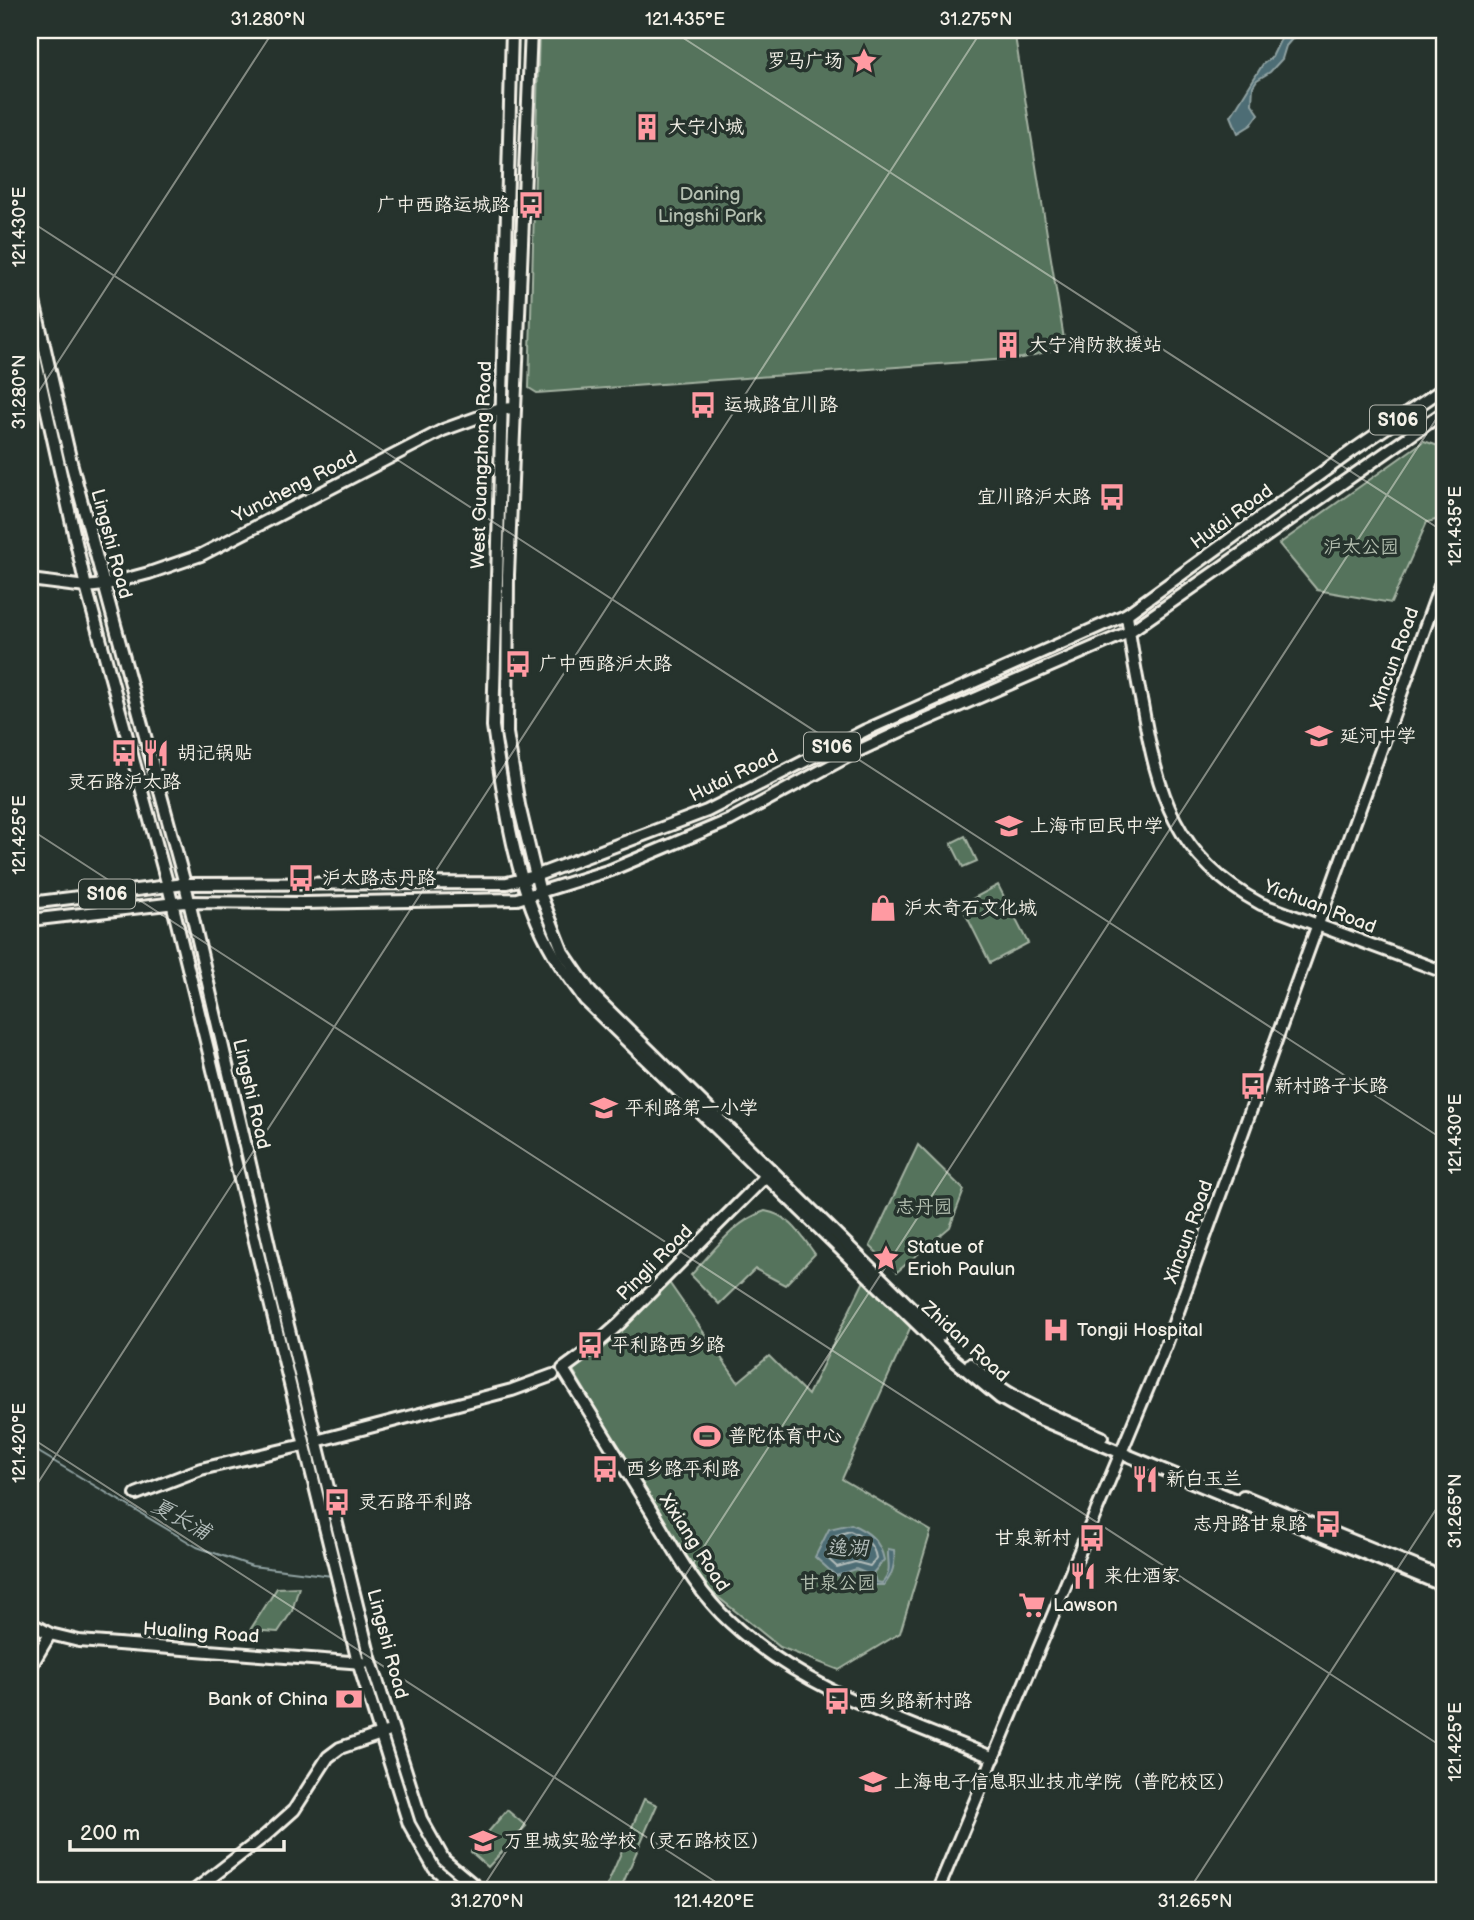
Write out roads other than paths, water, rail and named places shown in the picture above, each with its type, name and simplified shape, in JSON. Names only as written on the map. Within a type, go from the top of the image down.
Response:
[{"type":"main road","name":"West Guangzhong Road","points":[[512,33],[493,726],[503,794],[528,897]]},
{"type":"main road","name":"West Guangzhong Road","points":[[531,34],[508,575],[507,733],[519,805],[540,893]]},
{"type":"main road","points":[[507,189],[525,190]]},
{"type":"main road","name":"Lingshi Road","points":[[30,284],[71,462],[185,884],[316,1441],[372,1664],[421,1819],[444,1860],[480,1890]]},
{"type":"main road","name":"Lingshi Road","points":[[30,335],[86,587],[168,886],[358,1662],[409,1824],[434,1868],[460,1890]]},
{"type":"main road","name":"Hutai Road","points":[[30,903],[185,884],[507,883],[535,876],[707,811],[866,730],[1127,614],[1352,451],[1444,388]]},
{"type":"main road","name":"Yuncheng Road","points":[[30,580],[86,587],[104,585],[201,555],[443,430],[501,409],[515,408]]},
{"type":"main road","name":"Hutai Road","points":[[30,920],[189,902],[517,900],[611,870],[730,820],[878,741],[1129,632],[1444,412]]},
{"type":"main road","name":"Xincun Road","points":[[938,1890],[1171,1334],[1444,575]]},
{"type":"main road","name":"Yichuan Road","points":[[1127,614],[1154,770],[1164,798],[1184,835],[1207,865],[1239,891],[1261,904],[1444,972]]},
{"type":"main road","name":"Zhidan Road","points":[[540,893],[563,952],[591,993],[956,1352],[1005,1391],[1123,1451],[1444,1586]]},
{"type":"main road","name":"Zhidan Road","points":[[528,897],[554,954],[585,1000],[952,1358],[995,1394],[1030,1415],[1444,1578]]},
{"type":"main road","name":"Pingli Road","points":[[563,1369],[593,1348],[619,1324],[766,1176]]},
{"type":"main road","name":"Xixiang Road","points":[[563,1369],[695,1582],[728,1621],[768,1653],[839,1695],[994,1758]]},
{"type":"main road","points":[[316,1441],[512,1390],[553,1375]]},
{"type":"main road","points":[[136,1494],[201,1469],[304,1445]]},
{"type":"main road","name":"Hualing Road","points":[[30,1623],[50,1634],[79,1641],[372,1664]]},
{"type":"main road","points":[[30,1668],[50,1634]]},
{"type":"main road","points":[[195,1890],[294,1810],[328,1757],[334,1752],[393,1729]]},
{"type":"water","points":[[1285,30],[1309,30],[1297,33],[1286,46],[1282,59],[1270,72],[1257,80],[1253,86],[1252,104],[1259,114],[1251,125],[1238,133],[1231,116],[1263,64],[1272,57]]},
{"type":"water","name":"逸湖","points":[[851,1524],[868,1534],[880,1547],[884,1560],[873,1573],[876,1582],[882,1583],[885,1579],[888,1571],[888,1549],[894,1550],[893,1569],[884,1585],[873,1585],[872,1576],[856,1569],[836,1576],[815,1557],[829,1529]]},
{"type":"waterway","name":"夏长浦","points":[[30,1447],[197,1547],[252,1566],[332,1576]]},
{"type":"place","name":"罗马广场","points":[[864,61]]},
{"type":"place","name":"大宁小城","points":[[647,127]]},
{"type":"place","name":"广中西路运城路","points":[[531,205]]},
{"type":"place","name":"大宁消防救援站","points":[[1008,345]]},
{"type":"place","name":"运城路宜川路","points":[[703,405]]},
{"type":"place","name":"宜川路沪太路","points":[[1112,497]]},
{"type":"place","name":"广中西路沪太路","points":[[518,664]]},
{"type":"place","name":"延河中学","points":[[1319,736]]},
{"type":"place","name":"灵石路沪太路","points":[[124,753]]},
{"type":"place","name":"胡记锅贴","points":[[156,753]]},
{"type":"place","name":"上海市回民中学","points":[[1009,826]]},
{"type":"place","name":"沪太路志丹路","points":[[301,878]]},
{"type":"place","name":"沪太奇石文化城","points":[[883,908]]},
{"type":"place","name":"新村路子长路","points":[[1253,1086]]},
{"type":"place","name":"平利路第一小学","points":[[604,1108]]},
{"type":"place","name":"Statue of Erioh Paulun","points":[[886,1258]]},
{"type":"place","name":"Tongji Hospital","points":[[1056,1330]]},
{"type":"place","name":"平利路西乡路","points":[[590,1345]]},
{"type":"place","name":"普陀体育中心","points":[[707,1436]]},
{"type":"place","name":"西乡路平利路","points":[[605,1469]]},
{"type":"place","name":"新白玉兰","points":[[1145,1479]]},
{"type":"place","name":"灵石路平利路","points":[[337,1502]]},
{"type":"place","name":"志丹路甘泉路","points":[[1328,1524]]},
{"type":"place","name":"甘泉新村","points":[[1092,1538]]},
{"type":"place","name":"来仕酒家","points":[[1083,1576]]},
{"type":"place","name":"Lawson","points":[[1032,1605]]},
{"type":"place","name":"Bank of China","points":[[349,1699]]},
{"type":"place","name":"西乡路新村路","points":[[837,1701]]},
{"type":"place","name":"上海电子信息职业技术学院（普陀校区）","points":[[873,1782]]},
{"type":"place","name":"万里城实验学校（灵石路校区）","points":[[483,1841]]},
{"type":"park label","name":"Daning Lingshi Park","points":[[710,205]]},
{"type":"park label","name":"沪太公园","points":[[1361,547]]},
{"type":"park label","name":"志丹园","points":[[924,1207]]},
{"type":"park label","name":"甘泉公园","points":[[838,1583]]}]
